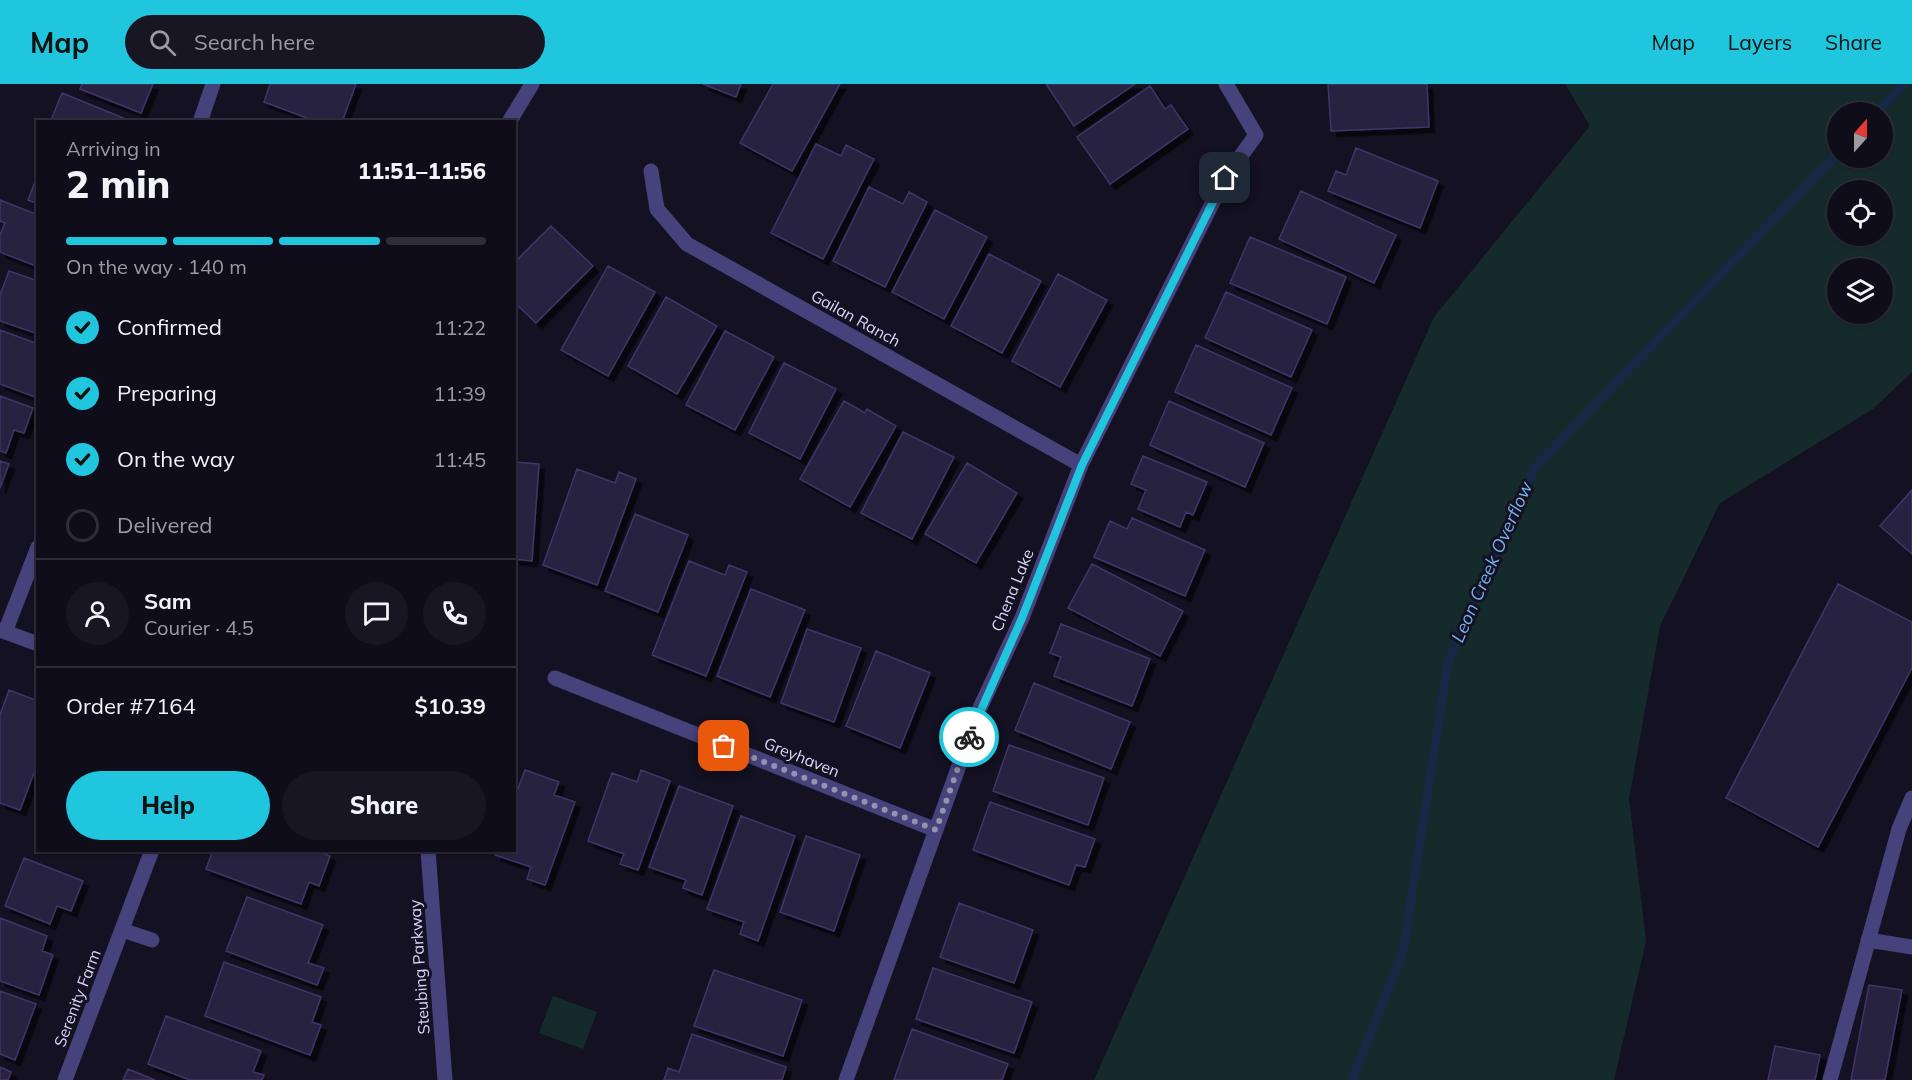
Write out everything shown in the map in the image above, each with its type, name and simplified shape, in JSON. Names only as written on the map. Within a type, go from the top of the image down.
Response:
[{"type":"street","points":[[201,120],[213,84]]},
{"type":"street","points":[[509,120],[532,84]]},
{"type":"street","name":"Chena Lake","points":[[846,1080],[979,710],[1022,618],[1082,465],[1225,178],[1256,135],[1226,84]]},
{"type":"street","name":"Gailan Ranch","points":[[651,171],[657,209],[687,244],[1082,465]]},
{"type":"street","points":[[36,552],[2,631],[36,643]]},
{"type":"street","name":"Greyhaven","points":[[555,678],[936,830]]},
{"type":"street","points":[[1830,1080],[1899,830],[1912,798]]},
{"type":"street","name":"Serenity Farm","points":[[65,1080],[151,852]]},
{"type":"street","name":"Steubing Parkway","points":[[428,852],[446,1080]]},
{"type":"street","points":[[122,930],[152,940]]},
{"type":"street","points":[[1868,940],[1912,947]]},
{"type":"green space","points":[[1565,84],[1912,84],[1912,372],[1873,409],[1720,503],[1660,626],[1629,799],[1646,941],[1614,1080],[1094,1080],[1434,317],[1590,126]]},
{"type":"green space","points":[[553,996],[597,1012],[583,1049],[539,1033]]},
{"type":"building","points":[[82,84],[153,84],[141,113],[80,89]]},
{"type":"building","points":[[270,84],[356,84],[343,120],[313,120],[264,102]]},
{"type":"building","points":[[703,84],[741,84],[736,97]]},
{"type":"building","points":[[773,84],[840,84],[792,171],[740,143]]},
{"type":"building","points":[[1046,84],[1135,84],[1074,126]]},
{"type":"building","points":[[1328,84],[1427,84],[1429,127],[1331,131]]},
{"type":"building","points":[[1150,86],[1165,109],[1171,105],[1188,129],[1110,184],[1077,137]]},
{"type":"building","points":[[62,93],[128,120],[51,120]]},
{"type":"building","points":[[816,144],[841,156],[846,145],[874,159],[823,259],[771,233]]},
{"type":"building","points":[[1356,148],[1438,181],[1420,228],[1328,191],[1336,171],[1346,175]]},
{"type":"building","points":[[36,179],[36,203],[28,200]]},
{"type":"building","points":[[869,187],[903,204],[909,192],[927,202],[885,287],[833,261]]},
{"type":"building","points":[[1301,191],[1396,235],[1374,283],[1279,239]]},
{"type":"building","points":[[0,200],[36,214],[36,266],[0,252],[0,235],[5,223],[0,221]]},
{"type":"building","points":[[935,210],[987,237],[944,319],[892,292]]},
{"type":"building","points":[[551,226],[593,266],[536,323],[516,304],[516,261]]},
{"type":"building","points":[[1250,237],[1346,277],[1327,324],[1230,283]]},
{"type":"building","points":[[989,254],[1041,281],[1002,353],[951,326]]},
{"type":"building","points":[[608,266],[655,292],[608,376],[561,350]]},
{"type":"building","points":[[9,271],[36,280],[36,333],[0,321],[0,295]]},
{"type":"building","points":[[1058,274],[1107,300],[1060,387],[1012,361]]},
{"type":"building","points":[[1226,292],[1312,330],[1291,377],[1205,338]]},
{"type":"building","points":[[666,297],[717,326],[677,394],[628,366]]},
{"type":"building","points":[[0,330],[36,343],[35,397],[0,384]]},
{"type":"building","points":[[725,331],[774,357],[735,430],[686,405]]},
{"type":"building","points":[[1196,345],[1292,388],[1271,435],[1175,392]]},
{"type":"building","points":[[784,363],[836,389],[800,459],[749,433]]},
{"type":"building","points":[[0,396],[33,408],[24,433],[14,430],[6,453],[0,451]]},
{"type":"building","points":[[844,401],[865,413],[867,409],[896,426],[850,507],[800,479]]},
{"type":"building","points":[[1169,401],[1264,443],[1245,487],[1150,445]]},
{"type":"building","points":[[903,432],[954,457],[912,539],[861,513]]},
{"type":"building","points":[[1143,456],[1207,482],[1193,515],[1186,512],[1180,527],[1138,509],[1146,490],[1131,484]]},
{"type":"building","points":[[0,461],[9,464],[0,488]]},
{"type":"building","points":[[516,462],[539,464],[532,561],[516,559]]},
{"type":"building","points":[[967,463],[1017,493],[976,563],[925,534]]},
{"type":"building","points":[[577,469],[615,483],[619,472],[636,479],[597,585],[543,565]]},
{"type":"building","points":[[1912,490],[1912,554],[1880,526]]},
{"type":"building","points":[[635,514],[688,535],[658,612],[605,591]]},
{"type":"building","points":[[1132,518],[1205,550],[1185,596],[1094,557],[1110,521],[1127,529]]},
{"type":"building","points":[[689,561],[725,575],[729,565],[747,572],[706,676],[652,655]]},
{"type":"building","points":[[1092,564],[1183,611],[1160,656],[1068,608]]},
{"type":"building","points":[[1838,584],[1912,622],[1912,668],[1818,847],[1726,798]]},
{"type":"building","points":[[751,589],[805,610],[770,697],[717,676]]},
{"type":"building","points":[[1061,624],[1150,659],[1132,706],[1054,676],[1061,657],[1050,653]]},
{"type":"building","points":[[807,629],[861,648],[834,722],[781,703]]},
{"type":"building","points":[[876,651],[930,673],[900,748],[846,726]]},
{"type":"building","points":[[1034,683],[1130,722],[1111,769],[1015,730]]},
{"type":"building","points":[[9,690],[36,700],[36,767],[20,810],[0,803],[0,715]]},
{"type":"building","points":[[1009,745],[1104,778],[1088,825],[993,791]]},
{"type":"building","points":[[525,770],[559,782],[554,795],[575,802],[545,885],[527,879],[531,867],[495,855],[496,852],[516,852],[516,794]]},
{"type":"building","points":[[641,770],[670,781],[638,870],[620,864],[624,854],[588,841],[612,773],[637,782]]},
{"type":"building","points":[[679,786],[733,806],[702,895],[683,888],[686,880],[649,867]]},
{"type":"building","points":[[990,802],[1095,839],[1085,867],[1076,865],[1069,885],[973,850]]},
{"type":"building","points":[[741,816],[795,836],[758,941],[740,934],[744,922],[707,909]]},
{"type":"building","points":[[806,836],[860,855],[834,931],[780,912]]},
{"type":"building","points":[[212,852],[319,852],[330,856],[319,886],[309,882],[301,904],[206,869]]},
{"type":"building","points":[[24,858],[83,881],[71,911],[57,906],[50,924],[5,906]]},
{"type":"building","points":[[247,897],[323,925],[308,963],[324,968],[317,985],[226,951]]},
{"type":"building","points":[[959,903],[1033,930],[1014,983],[940,957]]},
{"type":"building","points":[[0,918],[47,936],[42,951],[53,955],[39,995],[0,981]]},
{"type":"building","points":[[224,962],[321,997],[312,1022],[321,1025],[310,1055],[205,1016]]},
{"type":"building","points":[[933,968],[1032,1002],[1014,1053],[916,1019]]},
{"type":"building","points":[[714,970],[802,1000],[783,1056],[694,1026]]},
{"type":"building","points":[[1869,985],[1902,990],[1885,1080],[1851,1080]]},
{"type":"building","points":[[0,991],[36,1004],[15,1060],[0,1054]]},
{"type":"building","points":[[166,1016],[261,1051],[253,1072],[264,1075],[262,1080],[190,1080],[148,1064]]},
{"type":"building","points":[[912,1029],[1008,1064],[1002,1080],[894,1080]]},
{"type":"building","points":[[692,1034],[786,1067],[782,1080],[664,1080],[668,1068],[679,1072]]},
{"type":"building","points":[[1775,1046],[1820,1055],[1815,1080],[1768,1080]]},
{"type":"building","points":[[0,1067],[11,1072],[8,1080],[0,1080]]},
{"type":"building","points":[[128,1069],[155,1080],[123,1080]]},
{"type":"waterway","name":"Leon Creek Overflow","points":[[1887,102],[1904,84]]},
{"type":"waterway","name":"Leon Creek Overflow","points":[[1352,1080],[1403,952],[1448,662],[1535,467],[1827,164]]},
{"type":"way so far","points":[[724,746],[936,830],[969,737]]},
{"type":"route","points":[[969,737],[979,710],[1022,618],[1082,465],[1225,178]]}]
